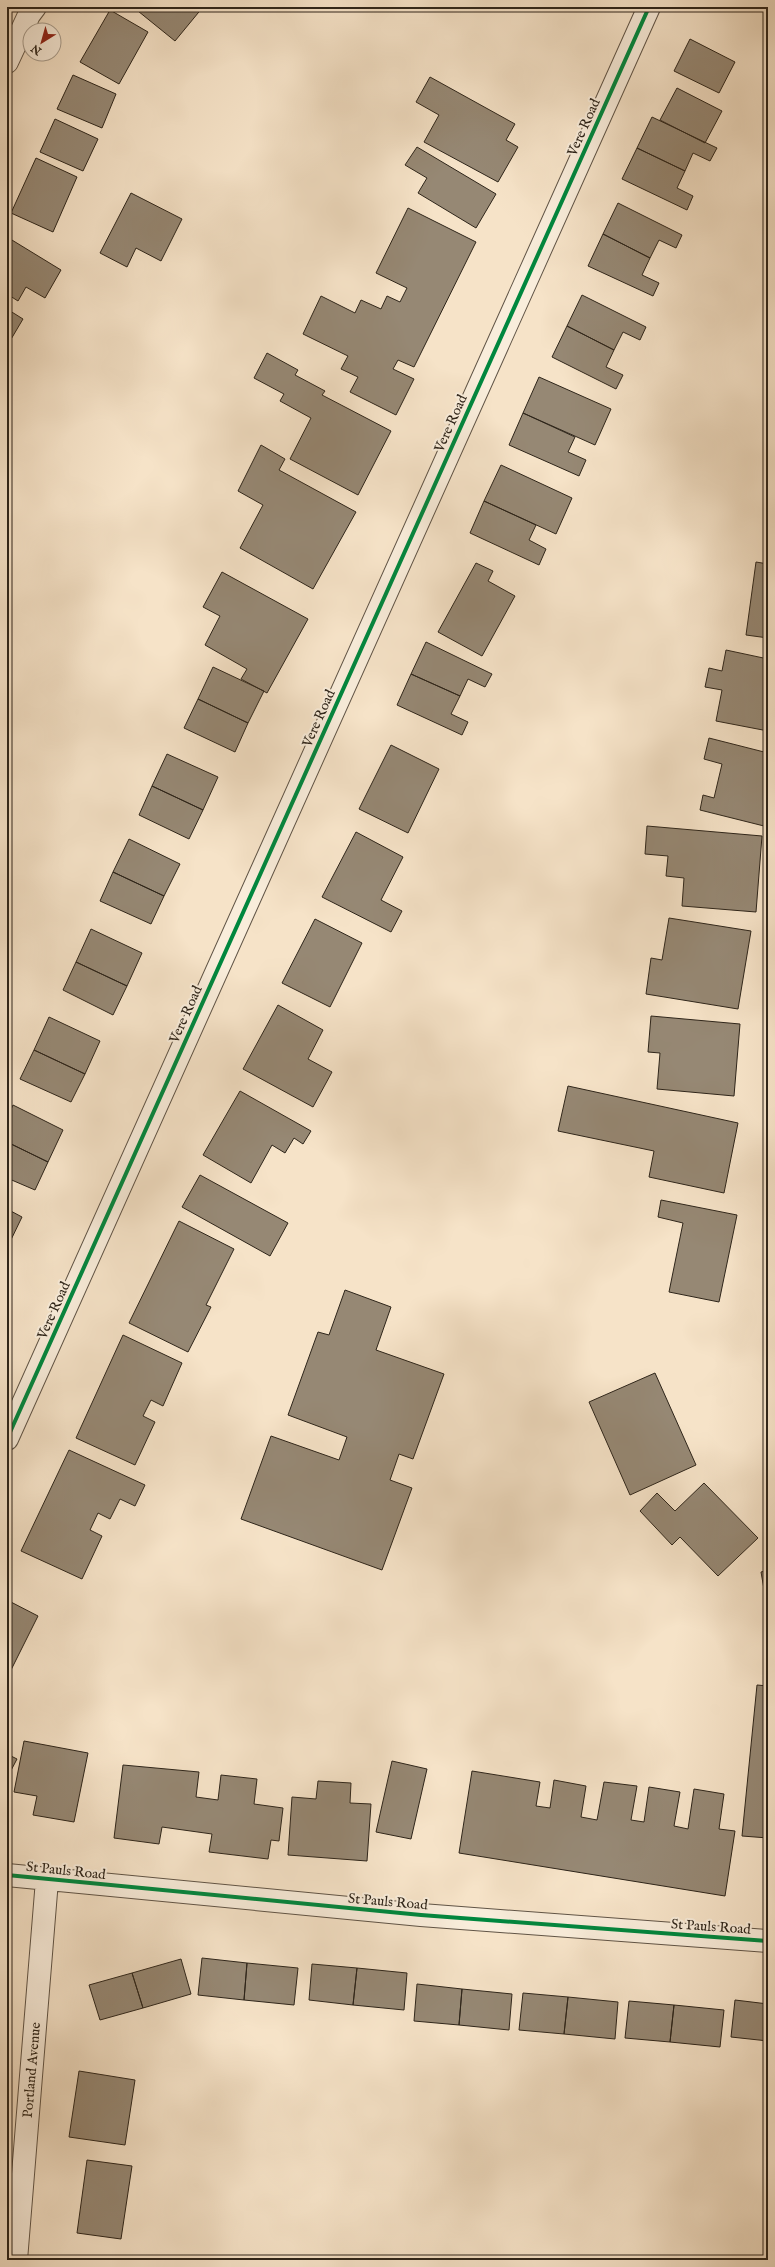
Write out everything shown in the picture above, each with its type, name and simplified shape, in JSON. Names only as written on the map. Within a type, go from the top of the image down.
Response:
[{"type":"street","points":[[7,62],[28,15],[35,7]]},
{"type":"street","name":"Vere Road","points":[[7,1439],[649,7]]},
{"type":"street","name":"St Pauls Road","points":[[7,1875],[421,1915],[768,1941]]},
{"type":"street","name":"Portland Avenue","points":[[16,2260],[47,1880]]},
{"type":"building","points":[[133,7],[203,7],[175,41]]},
{"type":"building","points":[[110,10],[148,32],[119,84],[80,62]]},
{"type":"building","points":[[690,39],[735,62],[719,93],[674,71]]},
{"type":"building","points":[[73,75],[116,94],[102,128],[57,109]]},
{"type":"building","points":[[430,77],[515,124],[506,140],[518,147],[498,182],[424,142],[439,115],[416,102]]},
{"type":"building","points":[[677,88],[722,111],[705,143],[660,120]]},
{"type":"building","points":[[652,117],[717,148],[710,161],[693,153],[685,171],[637,148]]},
{"type":"building","points":[[55,119],[98,139],[83,171],[40,152]]},
{"type":"building","points":[[417,147],[496,194],[476,228],[418,193],[427,178],[405,165]]},
{"type":"building","points":[[637,148],[685,171],[677,188],[693,196],[687,210],[622,179]]},
{"type":"building","points":[[36,158],[77,177],[53,232],[11,213]]},
{"type":"building","points":[[131,193],[182,219],[161,261],[136,248],[127,267],[100,253]]},
{"type":"building","points":[[618,203],[682,235],[676,248],[659,240],[650,258],[603,234]]},
{"type":"building","points":[[408,208],[476,242],[414,367],[398,360],[393,369],[414,379],[396,415],[350,392],[358,377],[341,369],[348,356],[303,334],[321,296],[355,313],[361,300],[381,309],[387,296],[400,302],[407,288],[376,273]]},
{"type":"building","points":[[603,234],[650,258],[642,275],[659,283],[653,296],[588,266]]},
{"type":"building","points":[[7,237],[61,270],[45,298],[26,287],[18,301],[7,294]]},
{"type":"building","points":[[582,295],[646,327],[640,340],[623,332],[614,350],[567,326]]},
{"type":"building","points":[[7,309],[23,319],[7,346]]},
{"type":"building","points":[[567,326],[614,350],[606,367],[623,375],[616,389],[552,357]]},
{"type":"building","points":[[267,353],[298,370],[295,375],[325,391],[322,395],[391,431],[358,495],[290,459],[311,418],[280,401],[284,394],[254,378]]},
{"type":"building","points":[[539,377],[611,409],[595,445],[523,413]]},
{"type":"building","points":[[523,413],[575,437],[568,452],[586,460],[579,476],[509,445]]},
{"type":"building","points":[[261,445],[285,459],[279,470],[356,512],[313,589],[240,548],[263,505],[238,491]]},
{"type":"building","points":[[501,465],[572,498],[556,534],[484,501]]},
{"type":"building","points":[[484,501],[536,525],[529,540],[546,549],[539,565],[470,533]]},
{"type":"building","points":[[756,562],[768,564],[768,638],[746,635]]},
{"type":"building","points":[[476,563],[493,571],[488,581],[515,596],[482,656],[438,632]]},
{"type":"building","points":[[222,572],[308,619],[267,693],[241,679],[247,669],[205,645],[220,616],[203,607]]},
{"type":"building","points":[[426,642],[492,674],[485,687],[468,679],[460,696],[411,674]]},
{"type":"building","points":[[726,650],[768,659],[768,731],[716,721],[722,690],[705,687],[709,668],[722,671]]},
{"type":"building","points":[[213,667],[264,691],[248,723],[198,699]]},
{"type":"building","points":[[411,674],[460,696],[451,714],[468,722],[462,735],[397,705]]},
{"type":"building","points":[[198,699],[248,723],[235,752],[184,728]]},
{"type":"building","points":[[709,738],[768,753],[768,808],[764,826],[700,810],[703,795],[714,798],[722,764],[704,759]]},
{"type":"building","points":[[391,745],[439,769],[408,833],[359,809]]},
{"type":"building","points":[[167,754],[218,777],[203,810],[152,786]]},
{"type":"building","points":[[152,786],[203,810],[189,839],[139,815]]},
{"type":"building","points":[[647,826],[762,836],[756,912],[682,906],[684,878],[666,876],[668,856],[645,854]]},
{"type":"building","points":[[356,832],[403,857],[381,900],[402,911],[391,932],[322,897]]},
{"type":"building","points":[[129,839],[180,864],[164,896],[113,872]]},
{"type":"building","points":[[113,872],[164,896],[151,924],[100,901]]},
{"type":"building","points":[[669,918],[751,931],[738,1009],[646,994],[651,958],[662,960]]},
{"type":"building","points":[[315,919],[362,943],[330,1007],[282,983]]},
{"type":"building","points":[[91,929],[142,953],[127,986],[76,962]]},
{"type":"building","points":[[76,962],[127,986],[113,1015],[63,990]]},
{"type":"building","points":[[278,1005],[323,1030],[308,1059],[332,1072],[313,1107],[243,1069]]},
{"type":"building","points":[[651,1016],[740,1024],[734,1096],[657,1089],[660,1053],[648,1052]]},
{"type":"building","points":[[49,1017],[100,1041],[85,1074],[34,1050]]},
{"type":"building","points":[[34,1050],[85,1074],[71,1102],[20,1079]]},
{"type":"building","points":[[568,1086],[738,1123],[724,1193],[649,1177],[654,1151],[558,1131]]},
{"type":"building","points":[[240,1091],[311,1131],[303,1144],[294,1138],[285,1153],[272,1145],[251,1183],[203,1155]]},
{"type":"building","points":[[13,1105],[63,1130],[48,1162],[7,1142],[7,1118]]},
{"type":"building","points":[[7,1142],[48,1162],[35,1190],[7,1178]]},
{"type":"building","points":[[200,1175],[288,1223],[270,1256],[182,1207]]},
{"type":"building","points":[[661,1200],[737,1215],[719,1302],[669,1292],[683,1223],[658,1217]]},
{"type":"building","points":[[7,1209],[22,1217],[7,1248]]},
{"type":"building","points":[[179,1221],[234,1249],[206,1305],[211,1307],[188,1352],[129,1323]]},
{"type":"building","points":[[345,1290],[391,1307],[376,1350],[444,1374],[413,1459],[399,1454],[390,1480],[412,1488],[382,1570],[241,1519],[271,1436],[339,1460],[347,1437],[288,1415],[318,1332],[329,1335]]},
{"type":"building","points":[[123,1335],[182,1363],[163,1406],[151,1400],[143,1416],[155,1422],[135,1465],[76,1438]]},
{"type":"building","points":[[655,1373],[696,1465],[630,1495],[589,1402]]},
{"type":"building","points":[[69,1450],[145,1485],[135,1506],[120,1499],[110,1519],[98,1513],[90,1530],[102,1536],[82,1579],[21,1551]]},
{"type":"building","points":[[704,1483],[758,1538],[718,1576],[680,1537],[672,1545],[640,1511],[657,1493],[675,1511]]},
{"type":"building","points":[[768,1570],[768,1612],[761,1572]]},
{"type":"building","points":[[7,1600],[38,1616],[7,1678]]},
{"type":"building","points":[[757,1685],[768,1686],[768,1838],[742,1836]]},
{"type":"building","points":[[24,1741],[88,1753],[74,1822],[33,1815],[37,1796],[14,1792]]},
{"type":"building","points":[[7,1754],[17,1759],[7,1778]]},
{"type":"building","points":[[392,1761],[427,1769],[411,1839],[376,1832]]},
{"type":"building","points":[[123,1765],[199,1772],[196,1797],[218,1800],[221,1775],[257,1779],[254,1804],[283,1808],[279,1841],[271,1840],[268,1859],[209,1852],[212,1834],[162,1827],[159,1844],[114,1838]]},
{"type":"building","points":[[472,1771],[540,1782],[536,1806],[550,1808],[554,1780],[586,1786],[581,1817],[597,1820],[604,1782],[637,1786],[631,1820],[644,1822],[649,1787],[680,1792],[674,1826],[688,1829],[694,1789],[724,1794],[719,1829],[735,1831],[725,1896],[459,1853]]},
{"type":"building","points":[[318,1781],[351,1783],[350,1803],[371,1804],[367,1861],[288,1855],[292,1797],[316,1799]]},
{"type":"building","points":[[202,1958],[247,1963],[244,2000],[198,1995]]},
{"type":"building","points":[[181,1959],[191,1994],[143,2008],[132,1973]]},
{"type":"building","points":[[247,1963],[298,1968],[294,2005],[244,2000]]},
{"type":"building","points":[[312,1964],[357,1968],[353,2005],[309,2000]]},
{"type":"building","points":[[357,1968],[407,1973],[404,2010],[353,2005]]},
{"type":"building","points":[[132,1973],[143,2008],[100,2020],[89,1985]]},
{"type":"building","points":[[417,1984],[462,1989],[459,2025],[414,2021]]},
{"type":"building","points":[[462,1989],[512,1994],[509,2030],[459,2025]]},
{"type":"building","points":[[523,1993],[568,1997],[564,2034],[519,2030]]},
{"type":"building","points":[[568,1997],[618,2002],[615,2039],[564,2034]]},
{"type":"building","points":[[735,2000],[768,2004],[768,2041],[731,2037]]},
{"type":"building","points":[[629,2001],[674,2005],[670,2042],[625,2038]]},
{"type":"building","points":[[674,2005],[724,2010],[720,2047],[670,2042]]},
{"type":"building","points":[[79,2071],[135,2080],[125,2145],[69,2137]]},
{"type":"building","points":[[87,2160],[132,2166],[121,2239],[77,2233]]},
{"type":"cycle path","points":[[7,1439],[649,7]]},
{"type":"cycle path","points":[[7,1875],[421,1915],[768,1941]]}]
